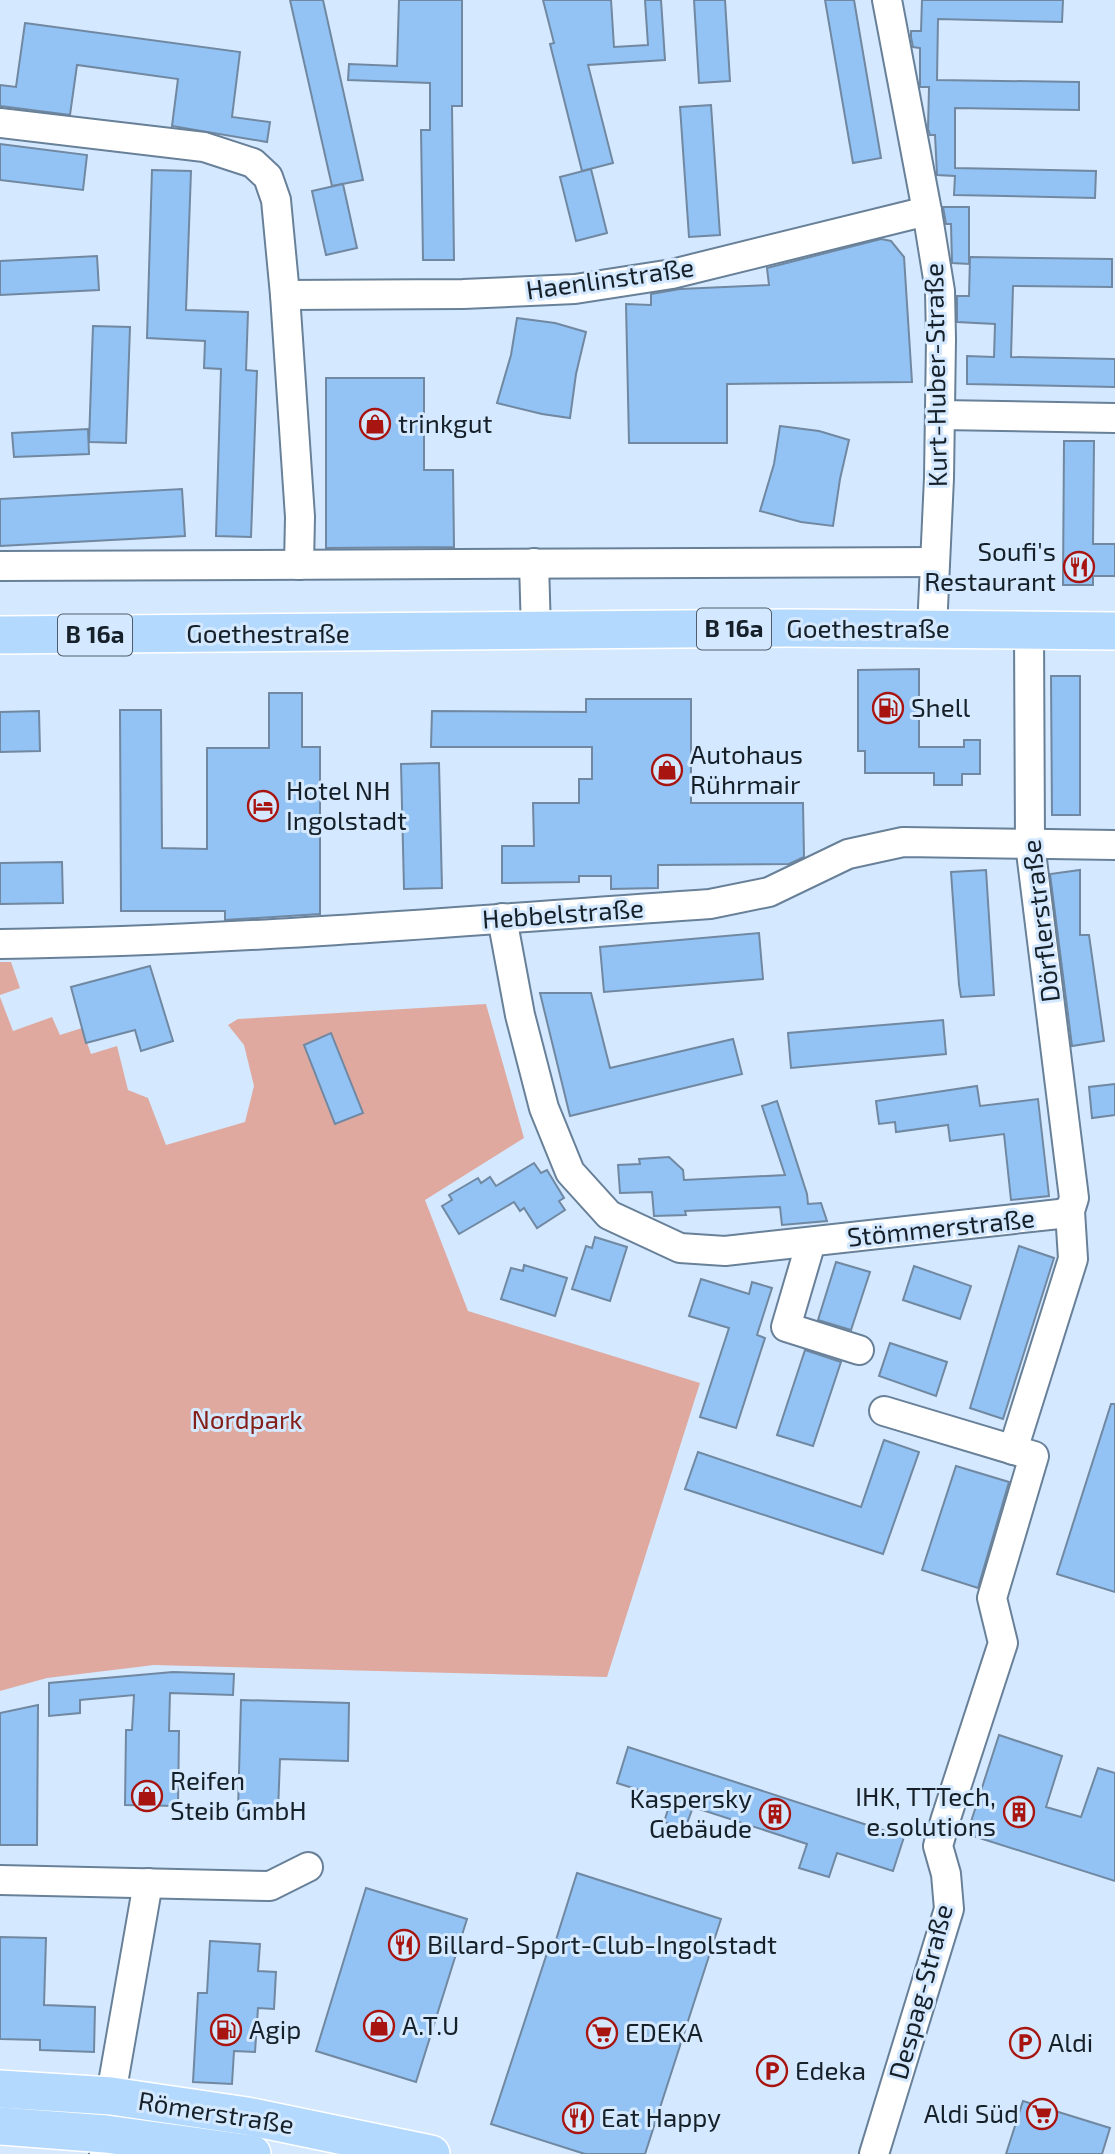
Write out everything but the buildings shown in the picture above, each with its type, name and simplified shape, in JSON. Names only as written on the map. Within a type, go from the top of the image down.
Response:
[{"type":"main road","name":"Goethestraße","points":[[0,635],[932,629],[1115,631]]},
{"type":"main road","name":"Römerstraße","points":[[0,2089],[111,2096],[247,2116],[431,2154]]},
{"type":"main road","name":"Römerstraße","points":[[0,2126],[105,2144],[252,2154]]},
{"type":"street","name":"Kurt-Huber-Straße","points":[[887,0],[928,211],[940,291],[940,415],[932,629]]},
{"type":"street","points":[[0,123],[204,147],[253,163],[268,177],[276,200],[285,295],[300,517],[299,565]]},
{"type":"street","name":"Haenlinstraße","points":[[285,295],[463,294],[575,289],[672,274],[928,211]]},
{"type":"street","points":[[940,415],[1115,418]]},
{"type":"street","points":[[0,566],[935,562]]},
{"type":"street","points":[[534,563],[536,631]]},
{"type":"street","name":"Dörflerstraße","points":[[1013,1450],[1073,1259],[1070,1211],[1074,1198],[1030,844],[1029,630]]},
{"type":"street","name":"Hebbelstraße","points":[[0,944],[95,943],[314,933],[710,904],[769,892],[848,854],[903,842],[1115,845]]},
{"type":"street","name":"Stömmerstraße","points":[[502,918],[520,1015],[545,1111],[570,1172],[609,1215],[680,1248],[725,1251],[1070,1211]]},
{"type":"street","name":"Stömmerstraße","points":[[811,1242],[786,1326],[859,1350]]},
{"type":"street","points":[[884,1411],[1013,1450]]},
{"type":"street","name":"Despag-Straße","points":[[874,2154],[950,1909],[946,1874],[938,1846],[1003,1643],[992,1598],[1034,1456],[1013,1450]]},
{"type":"street","points":[[0,1880],[270,1886],[308,1867]]},
{"type":"street","points":[[105,2144],[148,1883]]},
{"type":"green space","points":[[0,962],[11,962],[20,988],[0,995]]},
{"type":"green space","name":"Nordpark","points":[[0,997],[13,1031],[52,1017],[60,1035],[82,1028],[91,1054],[117,1046],[128,1090],[148,1098],[166,1145],[245,1122],[254,1086],[244,1045],[228,1025],[238,1019],[486,1004],[524,1138],[425,1200],[468,1311],[700,1383],[607,1677],[154,1665],[47,1678],[0,1691]]},
{"type":"place","name":"trinkgut","points":[[375,424]]},
{"type":"place","name":"Soufi's Restaurant","points":[[1079,567]]},
{"type":"place","name":"Shell","points":[[888,708]]},
{"type":"place","name":"Autohaus Rührmair","points":[[667,770]]},
{"type":"place","name":"Hotel NH Ingolstadt","points":[[263,806]]},
{"type":"place","name":"Reifen Steib GmbH","points":[[147,1796]]},
{"type":"place","name":"IHK, TTTech, e.solutions","points":[[1019,1812]]},
{"type":"place","name":"Kaspersky Gebäude","points":[[775,1814]]},
{"type":"place","name":"Billard-Sport-Club-Ingolstadt","points":[[404,1945]]},
{"type":"place","name":"A.T.U","points":[[379,2026]]},
{"type":"place","name":"Agip","points":[[226,2030]]},
{"type":"place","name":"EDEKA","points":[[602,2033]]},
{"type":"place","name":"Aldi","points":[[1025,2043]]},
{"type":"place","name":"Edeka","points":[[772,2071]]},
{"type":"place","name":"Aldi Süd","points":[[1042,2114]]},
{"type":"place","name":"Eat Happy","points":[[578,2118]]}]
